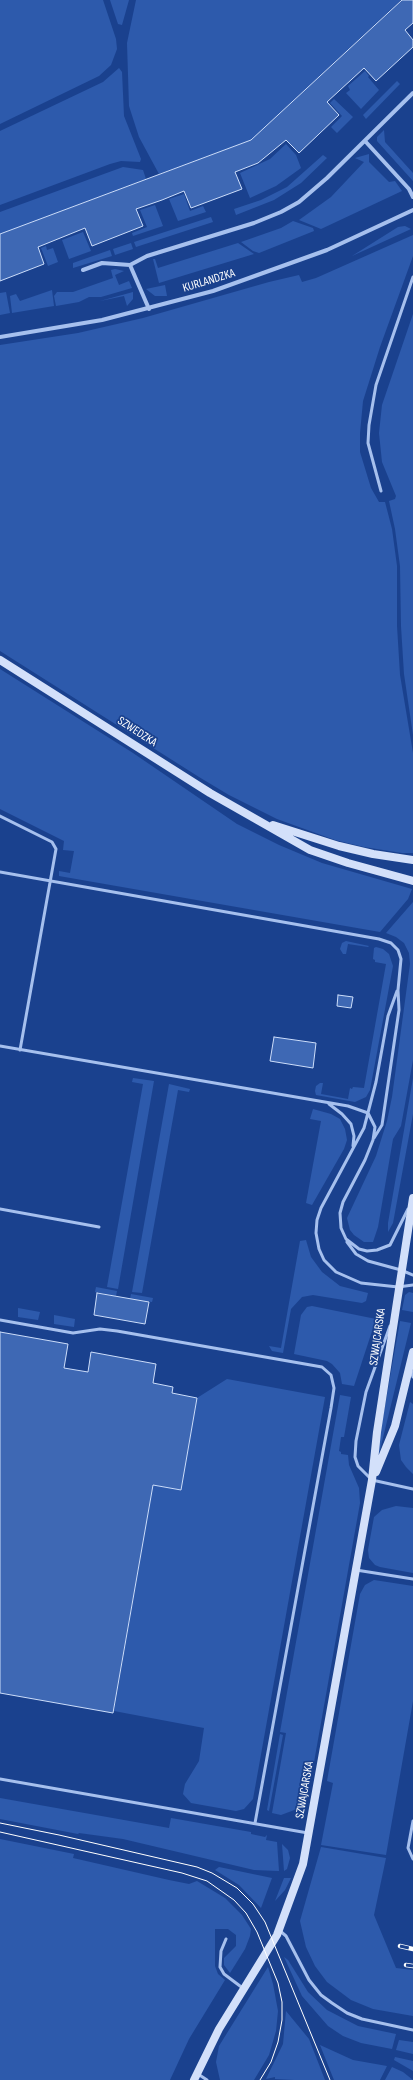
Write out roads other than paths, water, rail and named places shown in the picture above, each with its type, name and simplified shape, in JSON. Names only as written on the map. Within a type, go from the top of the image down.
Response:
[{"type":"street","points":[[83,270],[102,263],[130,264],[147,256],[254,223],[282,212],[298,202],[327,178],[413,93]]},
{"type":"street","points":[[365,141],[409,189],[413,197]]},
{"type":"street","name":"KURLANDZKA","points":[[0,337],[78,325],[148,309],[213,291],[278,269],[327,250],[413,210]]},
{"type":"street","points":[[130,264],[148,309]]},
{"type":"street","name":"SZWEDZKA","points":[[0,660],[210,793],[310,850],[348,863],[413,881]]},
{"type":"street","name":"SZWEDZKA","points":[[263,822],[339,846],[373,854],[413,860]]},
{"type":"street","name":"SZWAJCARSKA","points":[[195,2076],[219,2029],[267,1954],[279,1930],[301,1872],[310,1833],[372,1480],[377,1432],[398,1287],[413,1198]]},
{"type":"street","name":"SZWAJCARSKA","points":[[372,1480],[395,1426],[413,1352]]},
{"type":"lane","points":[[381,491],[368,443],[369,425],[376,385],[413,277]]},
{"type":"lane","points":[[0,816],[52,842],[56,848],[20,1050]]},
{"type":"lane","points":[[0,872],[385,940],[395,946],[400,955],[401,964],[398,990],[400,1010],[382,1125],[373,1140],[365,1160],[343,1202],[340,1213],[340,1228],[350,1248],[368,1262],[401,1270],[413,1275]]},
{"type":"lane","points":[[398,990],[388,1016],[376,1082],[364,1128],[327,1195],[317,1220],[316,1233],[319,1249],[324,1260],[336,1272],[361,1283],[398,1287],[413,1285]]},
{"type":"lane","points":[[0,1046],[329,1104],[348,1106],[368,1113],[375,1127],[373,1140]]},
{"type":"lane","points":[[329,1104],[342,1114],[351,1124],[354,1136],[353,1148]]},
{"type":"lane","points":[[346,1239],[358,1249],[367,1251],[377,1250],[390,1245],[413,1198]]},
{"type":"lane","points":[[0,1209],[99,1227]]},
{"type":"lane","points":[[394,1315],[366,1392],[356,1441],[355,1457],[358,1466],[372,1480],[413,1489]]},
{"type":"lane","points":[[0,1320],[73,1333],[100,1329],[117,1331],[322,1367],[331,1375],[334,1388],[255,1823]]},
{"type":"lane","points":[[410,1366],[413,1377]]},
{"type":"lane","points":[[356,1570],[413,1580]]},
{"type":"lane","points":[[0,1779],[310,1833]]},
{"type":"lane","points":[[413,1821],[408,1848],[413,1860]]},
{"type":"lane","points":[[279,1930],[286,1936],[308,1980],[321,1995],[332,2004],[347,2013],[362,2019],[413,2030]]},
{"type":"lane","points":[[226,1939],[221,1951],[220,1967],[224,1974],[244,1989]]},
{"type":"lane","points":[[195,2076],[207,2080]]},
{"type":"tram line","points":[[0,1823],[197,1867],[212,1873],[237,1888],[253,1904],[265,1922],[330,2080]]},
{"type":"tram line","points":[[0,1832],[182,1873],[207,1881],[234,1900],[246,1913],[257,1932],[278,1983],[282,2002],[282,2020],[278,2042],[271,2062],[260,2080]]},
{"type":"railway","points":[[400,1946],[413,1949]]},
{"type":"railway","points":[[406,1965],[413,1966]]}]
